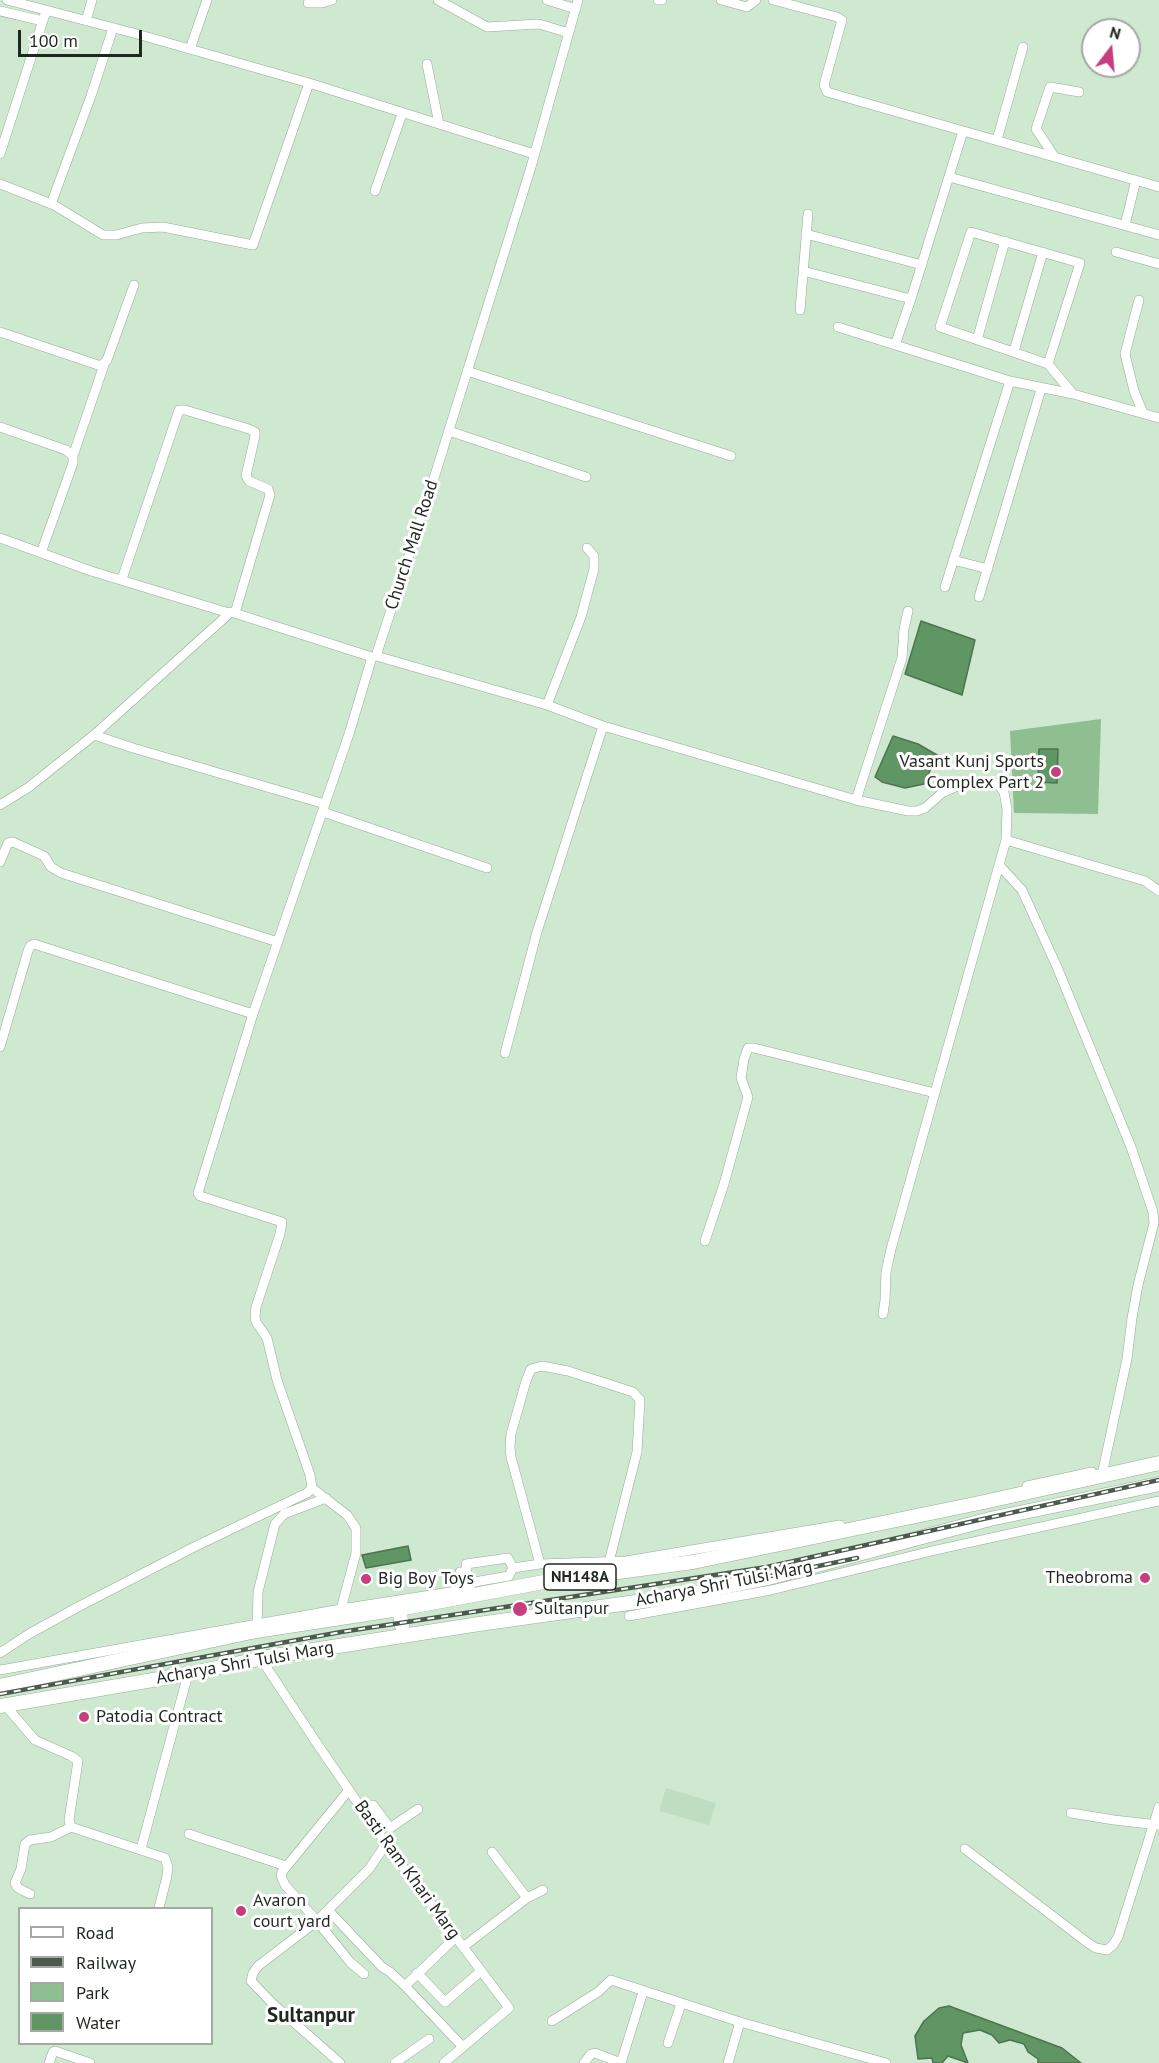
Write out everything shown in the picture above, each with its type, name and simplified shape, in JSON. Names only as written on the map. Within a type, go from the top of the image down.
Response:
[{"type":"highway","name":"Acharya Shri Tulsi Marg","points":[[0,1686],[257,1627],[399,1609],[544,1582],[693,1562],[1159,1463]]},
{"type":"highway","name":"Acharya Shri Tulsi Marg","points":[[4,1710],[261,1659],[686,1595],[768,1578],[990,1519],[1159,1485]]},
{"type":"highway","points":[[399,1609],[404,1636]]},
{"type":"street","points":[[7,0],[309,83],[534,154]]},
{"type":"street","points":[[86,21],[92,0]]},
{"type":"street","points":[[190,49],[207,0]]},
{"type":"street","points":[[308,3],[332,0]]},
{"type":"street","points":[[438,0],[487,27],[539,24],[569,33]]},
{"type":"street","points":[[547,0],[577,4]]},
{"type":"street","points":[[721,0],[747,7],[756,0]]},
{"type":"street","points":[[772,0],[842,20],[825,86],[827,92],[1159,187]]},
{"type":"street","name":"Church Mall Road","points":[[312,1488],[310,1475],[277,1380],[267,1338],[255,1317],[282,1222],[198,1195],[254,1014],[448,431],[534,154],[577,4]]},
{"type":"street","points":[[0,11],[44,21]]},
{"type":"street","points":[[0,154],[46,11]]},
{"type":"street","points":[[51,204],[91,96],[113,28]]},
{"type":"street","points":[[997,140],[1023,47]]},
{"type":"street","points":[[427,64],[439,124]]},
{"type":"street","points":[[0,184],[51,204],[103,235],[163,227],[253,245],[309,83]]},
{"type":"street","points":[[1054,156],[1036,129],[1050,87],[1078,92]]},
{"type":"street","points":[[375,191],[402,114]]},
{"type":"street","points":[[895,345],[963,131]]},
{"type":"street","points":[[949,177],[1159,235]]},
{"type":"street","points":[[1125,225],[1136,180]]},
{"type":"street","points":[[800,310],[808,214]]},
{"type":"street","points":[[1048,364],[1080,264],[973,231],[969,233],[939,324],[941,327],[1048,364],[1073,394]]},
{"type":"street","points":[[806,234],[922,265]]},
{"type":"street","points":[[977,340],[1005,241]]},
{"type":"street","points":[[1014,351],[1043,252]]},
{"type":"street","points":[[1116,252],[1159,264]]},
{"type":"street","points":[[803,271],[911,299]]},
{"type":"street","points":[[74,453],[134,285]]},
{"type":"street","points":[[1139,300],[1125,354],[1131,381],[1143,413]]},
{"type":"street","points":[[838,327],[1011,381],[1073,394],[1159,418]]},
{"type":"street","points":[[0,332],[97,366],[104,365]]},
{"type":"street","points":[[467,371],[731,456]]},
{"type":"street","points":[[945,587],[1011,381]]},
{"type":"street","points":[[979,597],[1041,388]]},
{"type":"street","points":[[0,805],[29,787],[94,735],[232,613],[270,495],[268,489],[249,482],[246,476],[255,432],[185,410],[178,410],[122,579]]},
{"type":"street","points":[[0,427],[66,450],[73,456],[73,463],[41,554]]},
{"type":"street","points":[[448,431],[586,477]]},
{"type":"street","points":[[0,538],[41,554],[232,613],[547,705],[603,726],[856,800],[917,811],[960,785],[992,782],[998,784],[1004,792],[1007,809],[1006,840],[887,1262],[883,1314]]},
{"type":"street","points":[[547,705],[581,617],[594,569],[594,556],[587,548]]},
{"type":"street","points":[[953,560],[988,569]]},
{"type":"street","points":[[856,800],[902,658],[908,611]]},
{"type":"street","points":[[505,1053],[537,932],[603,726]]},
{"type":"street","points":[[94,735],[324,808],[487,868]]},
{"type":"street","points":[[1006,840],[1145,881],[1159,891]]},
{"type":"street","points":[[0,862],[8,843],[13,842],[44,856],[51,867],[61,873],[278,942]]},
{"type":"street","points":[[999,865],[1022,890],[1057,967],[1131,1146],[1153,1212],[1154,1223],[1138,1285],[1127,1359],[1103,1470]]},
{"type":"street","points":[[0,1047],[28,951],[34,944],[254,1014]]},
{"type":"street","points":[[705,1241],[748,1098],[741,1078],[748,1048],[934,1092]]},
{"type":"street","points":[[540,1564],[510,1447],[513,1424],[526,1381],[531,1369],[542,1366],[568,1371],[633,1392],[640,1400],[637,1452],[609,1562]]},
{"type":"street","points":[[513,1568],[540,1564],[626,1561],[696,1550],[932,1509],[1069,1476],[1159,1458]]},
{"type":"street","points":[[0,1653],[76,1608],[205,1542],[308,1493],[312,1488],[352,1521],[357,1534],[356,1553],[341,1609]]},
{"type":"street","points":[[257,1627],[258,1592],[275,1524],[289,1511],[326,1498]]},
{"type":"street","points":[[629,1616],[771,1590],[936,1550],[1159,1501]]},
{"type":"street","points":[[0,1670],[257,1627],[341,1609],[463,1590],[474,1582],[510,1576],[513,1568],[508,1558],[466,1564],[467,1572],[460,1572],[463,1590]]},
{"type":"street","name":"Basti Ram Khari Marg","points":[[261,1659],[386,1844],[509,2008],[444,2063]]},
{"type":"street","points":[[141,1849],[188,1674]]},
{"type":"street","points":[[4,1710],[34,1740],[78,1761],[69,1820],[71,1827],[80,1832],[163,1856],[167,1861],[165,1886],[159,1907]]},
{"type":"street","points":[[349,1790],[286,1866],[282,1872],[282,1881],[350,1962],[364,1974]]},
{"type":"street","points":[[360,1805],[373,1805],[390,1828],[418,1809]]},
{"type":"street","points":[[965,1849],[1088,1943],[1096,1948],[1107,1950],[1113,1946],[1118,1937],[1157,1825],[1159,1808]]},
{"type":"street","points":[[1071,1812],[1157,1825]]},
{"type":"street","points":[[30,1894],[18,1888],[15,1882],[21,1869],[25,1844],[30,1840],[56,1835],[71,1827]]},
{"type":"street","points":[[189,1834],[286,1866]]},
{"type":"street","points":[[340,2063],[272,2003],[251,1981],[252,1975],[258,1966],[317,1921],[369,1869],[386,1844]]},
{"type":"street","points":[[492,1852],[527,1898]]},
{"type":"street","points":[[463,1947],[527,1898],[543,1890]]},
{"type":"street","points":[[328,1910],[463,2047]]},
{"type":"street","points":[[405,1986],[456,1937]]},
{"type":"street","points":[[417,1973],[445,2002],[481,1971]]},
{"type":"street","points":[[552,2021],[598,1992],[611,1980],[740,2022],[886,2063]]},
{"type":"street","points":[[584,2063],[591,2054],[596,2053],[621,2063],[644,1992]]},
{"type":"street","points":[[668,2043],[681,2004]]},
{"type":"street","points":[[728,2063],[740,2022]]},
{"type":"street","points":[[395,2063],[429,2039]]},
{"type":"street","points":[[49,2063],[55,2051],[90,2063]]},
{"type":"shaded area","points":[[666,1788],[716,1803],[709,1825],[659,1811]]},
{"type":"green space","name":"Vasant Kunj Sports Complex Part 2","points":[[1101,719],[1098,814],[1014,813],[1010,731]]},
{"type":"water","points":[[921,621],[975,640],[962,695],[905,674]]},
{"type":"water","points":[[893,736],[918,744],[937,755],[924,784],[905,788],[882,782],[875,777]]},
{"type":"water","points":[[1039,749],[1058,749],[1057,783],[1038,782]]},
{"type":"water","points":[[408,1546],[411,1560],[366,1568],[362,1555]]},
{"type":"water","points":[[949,2006],[1062,2048],[1081,2063],[1038,2063],[1038,2059],[1028,2052],[1024,2044],[1010,2040],[999,2043],[992,2035],[980,2030],[963,2033],[961,2045],[968,2063],[948,2056],[942,2063],[933,2063],[932,2058],[918,2059],[915,2036],[924,2021],[939,2008]]},
{"type":"railway","points":[[0,1694],[341,1632],[767,1567],[1159,1480]]},
{"type":"railway","points":[[756,1579],[857,1558]]},
{"type":"place","name":"Vasant Kunj Sports Complex Part 2","points":[[1056,772]]},
{"type":"place","name":"Theobroma","points":[[1145,1578]]},
{"type":"place","name":"Big Boy Toys","points":[[366,1579]]},
{"type":"place","name":"Sultanpur","points":[[520,1609]]},
{"type":"place","name":"Patodia Contract","points":[[84,1717]]},
{"type":"place","name":"Avaron court yard","points":[[241,1911]]},
{"type":"district","name":"Sultanpur","points":[[311,2016]]}]
